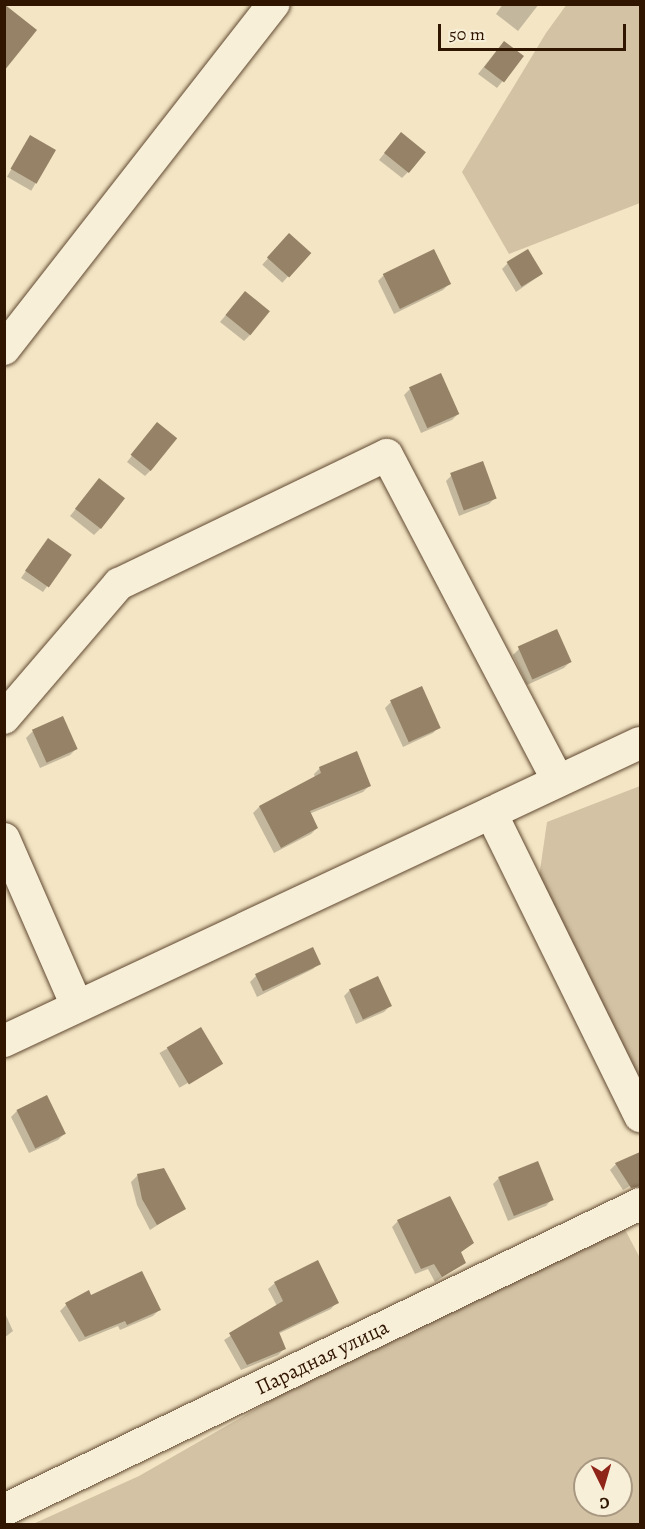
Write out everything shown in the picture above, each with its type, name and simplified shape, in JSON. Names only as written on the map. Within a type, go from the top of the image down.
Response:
[{"type":"street","points":[[4,349],[274,4]]},
{"type":"street","points":[[4,718],[118,584],[387,455],[558,781]]},
{"type":"street","points":[[4,1041],[640,743]]},
{"type":"street","points":[[491,813],[640,1116]]},
{"type":"street","points":[[4,839],[77,1006]]},
{"type":"street","name":"Парадная улица","points":[[4,1510],[640,1204]]},
{"type":"shaded area","points":[[567,4],[640,5],[640,203],[509,254],[462,172],[546,33]]},
{"type":"shaded area","points":[[640,786],[640,1084],[537,891],[547,822]]},
{"type":"shaded area","points":[[612,1205],[640,1258],[640,1524],[33,1524],[139,1476]]},
{"type":"building","points":[[4,4],[37,30],[4,71]]},
{"type":"building","points":[[504,41],[524,56],[504,82],[484,67]]},
{"type":"building","points":[[401,132],[426,152],[409,173],[384,153]]},
{"type":"building","points":[[30,135],[56,150],[36,184],[10,169]]},
{"type":"building","points":[[289,233],[311,253],[289,278],[267,258]]},
{"type":"building","points":[[434,249],[451,284],[400,309],[383,274]]},
{"type":"building","points":[[528,249],[543,274],[522,287],[507,262]]},
{"type":"building","points":[[245,291],[270,311],[250,335],[225,315]]},
{"type":"building","points":[[441,373],[459,414],[427,428],[409,387]]},
{"type":"building","points":[[157,422],[177,438],[151,471],[131,455]]},
{"type":"building","points":[[483,461],[497,499],[464,511],[450,473]]},
{"type":"building","points":[[99,478],[125,498],[101,529],[75,509]]},
{"type":"building","points":[[48,538],[72,555],[49,587],[25,571]]},
{"type":"building","points":[[557,629],[572,662],[532,679],[518,646]]},
{"type":"building","points":[[422,686],[441,728],[409,742],[390,700]]},
{"type":"building","points":[[63,716],[78,749],[47,763],[32,730]]},
{"type":"building","points":[[357,751],[371,786],[310,811],[318,828],[281,848],[259,806],[321,773],[319,767]]},
{"type":"building","points":[[313,947],[321,964],[263,991],[255,974]]},
{"type":"building","points":[[378,976],[392,1006],[363,1019],[349,990]]},
{"type":"building","points":[[201,1027],[223,1064],[189,1084],[167,1048]]},
{"type":"building","points":[[47,1095],[66,1134],[35,1149],[16,1110]]},
{"type":"building","points":[[640,1152],[640,1186],[631,1188],[615,1163]]},
{"type":"building","points":[[538,1161],[554,1200],[514,1216],[498,1177]]},
{"type":"building","points":[[164,1168],[186,1209],[157,1225],[142,1199],[137,1174]]},
{"type":"building","points":[[450,1196],[474,1243],[461,1252],[466,1263],[442,1277],[434,1264],[421,1269],[397,1220]]},
{"type":"building","points":[[318,1260],[339,1303],[279,1332],[286,1349],[247,1365],[229,1333],[283,1301],[274,1282]]},
{"type":"building","points":[[142,1271],[161,1310],[127,1325],[125,1321],[85,1337],[65,1303],[89,1290],[91,1295]]}]
